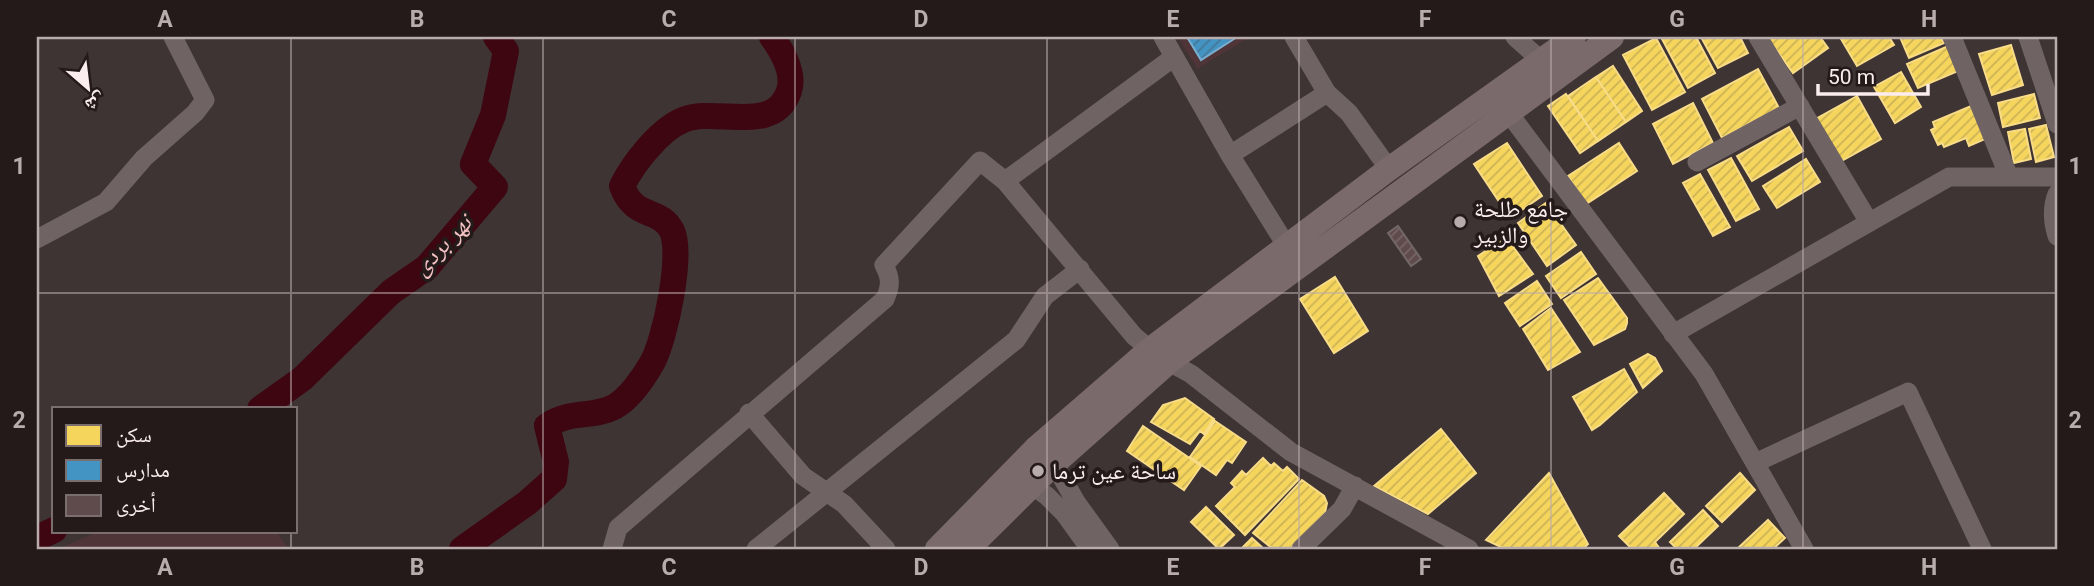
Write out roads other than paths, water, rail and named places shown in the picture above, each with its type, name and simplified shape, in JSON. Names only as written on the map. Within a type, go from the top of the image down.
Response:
[{"type":"main road","points":[[1159,356],[1508,112],[1574,37]]},
{"type":"main road","points":[[937,549],[1286,245],[1389,169],[1546,70],[1612,37]]},
{"type":"main road","points":[[968,549],[1024,476]]},
{"type":"street","points":[[37,239],[106,202],[144,158],[195,113],[205,100],[173,37]]},
{"type":"street","points":[[1163,37],[1230,155],[1286,245]]},
{"type":"street","points":[[1294,37],[1327,93],[1349,113],[1389,169]]},
{"type":"street","points":[[1515,37],[1546,70]]},
{"type":"street","points":[[1758,37],[1869,222]]},
{"type":"street","points":[[1952,37],[2009,177]]},
{"type":"street","points":[[2028,37],[2057,124]]},
{"type":"street","points":[[1005,181],[1174,57]]},
{"type":"street","points":[[1230,155],[1327,93]]},
{"type":"street","points":[[1697,162],[1800,106]]},
{"type":"street","points":[[1508,112],[1704,374],[1804,549]]},
{"type":"street","points":[[612,549],[618,528],[885,299],[890,287],[890,275],[884,265],[981,161],[1005,181],[1134,336],[1159,356],[1192,374],[1292,452],[1469,549]]},
{"type":"street","points":[[1673,334],[1949,177],[2057,177]]},
{"type":"street","points":[[2057,194],[2054,225],[2057,236]]},
{"type":"street","points":[[755,549],[1016,340],[1045,296],[1080,269]]},
{"type":"street","points":[[1755,463],[1908,392],[1982,549]]},
{"type":"street","points":[[749,413],[803,476],[844,503],[886,549]]},
{"type":"street","points":[[1046,455],[1110,549]]},
{"type":"street","points":[[1024,476],[1064,513],[1090,549]]},
{"type":"street","points":[[1301,549],[1342,509],[1355,486]]},
{"type":"waterway","name":"نهر بردى","points":[[263,407],[302,379],[391,292],[427,267],[495,187],[473,164],[493,115],[506,51],[496,37]]},
{"type":"waterway","points":[[462,549],[527,503],[554,479],[556,462],[547,426],[564,418],[614,407],[631,393],[649,369],[667,317],[674,277],[675,243],[667,224],[633,204],[622,186],[648,148],[665,131],[683,120],[711,116],[758,116],[771,113],[781,105],[789,91],[790,77],[783,55],[772,37]]},
{"type":"waterway","name":"نهر بردى","points":[[37,538],[52,531]]},
{"type":"place","name":"جامع طلحة والزبير","points":[[1460,222]]},
{"type":"place","name":"ساحة عين ترما","points":[[1038,471]]}]
